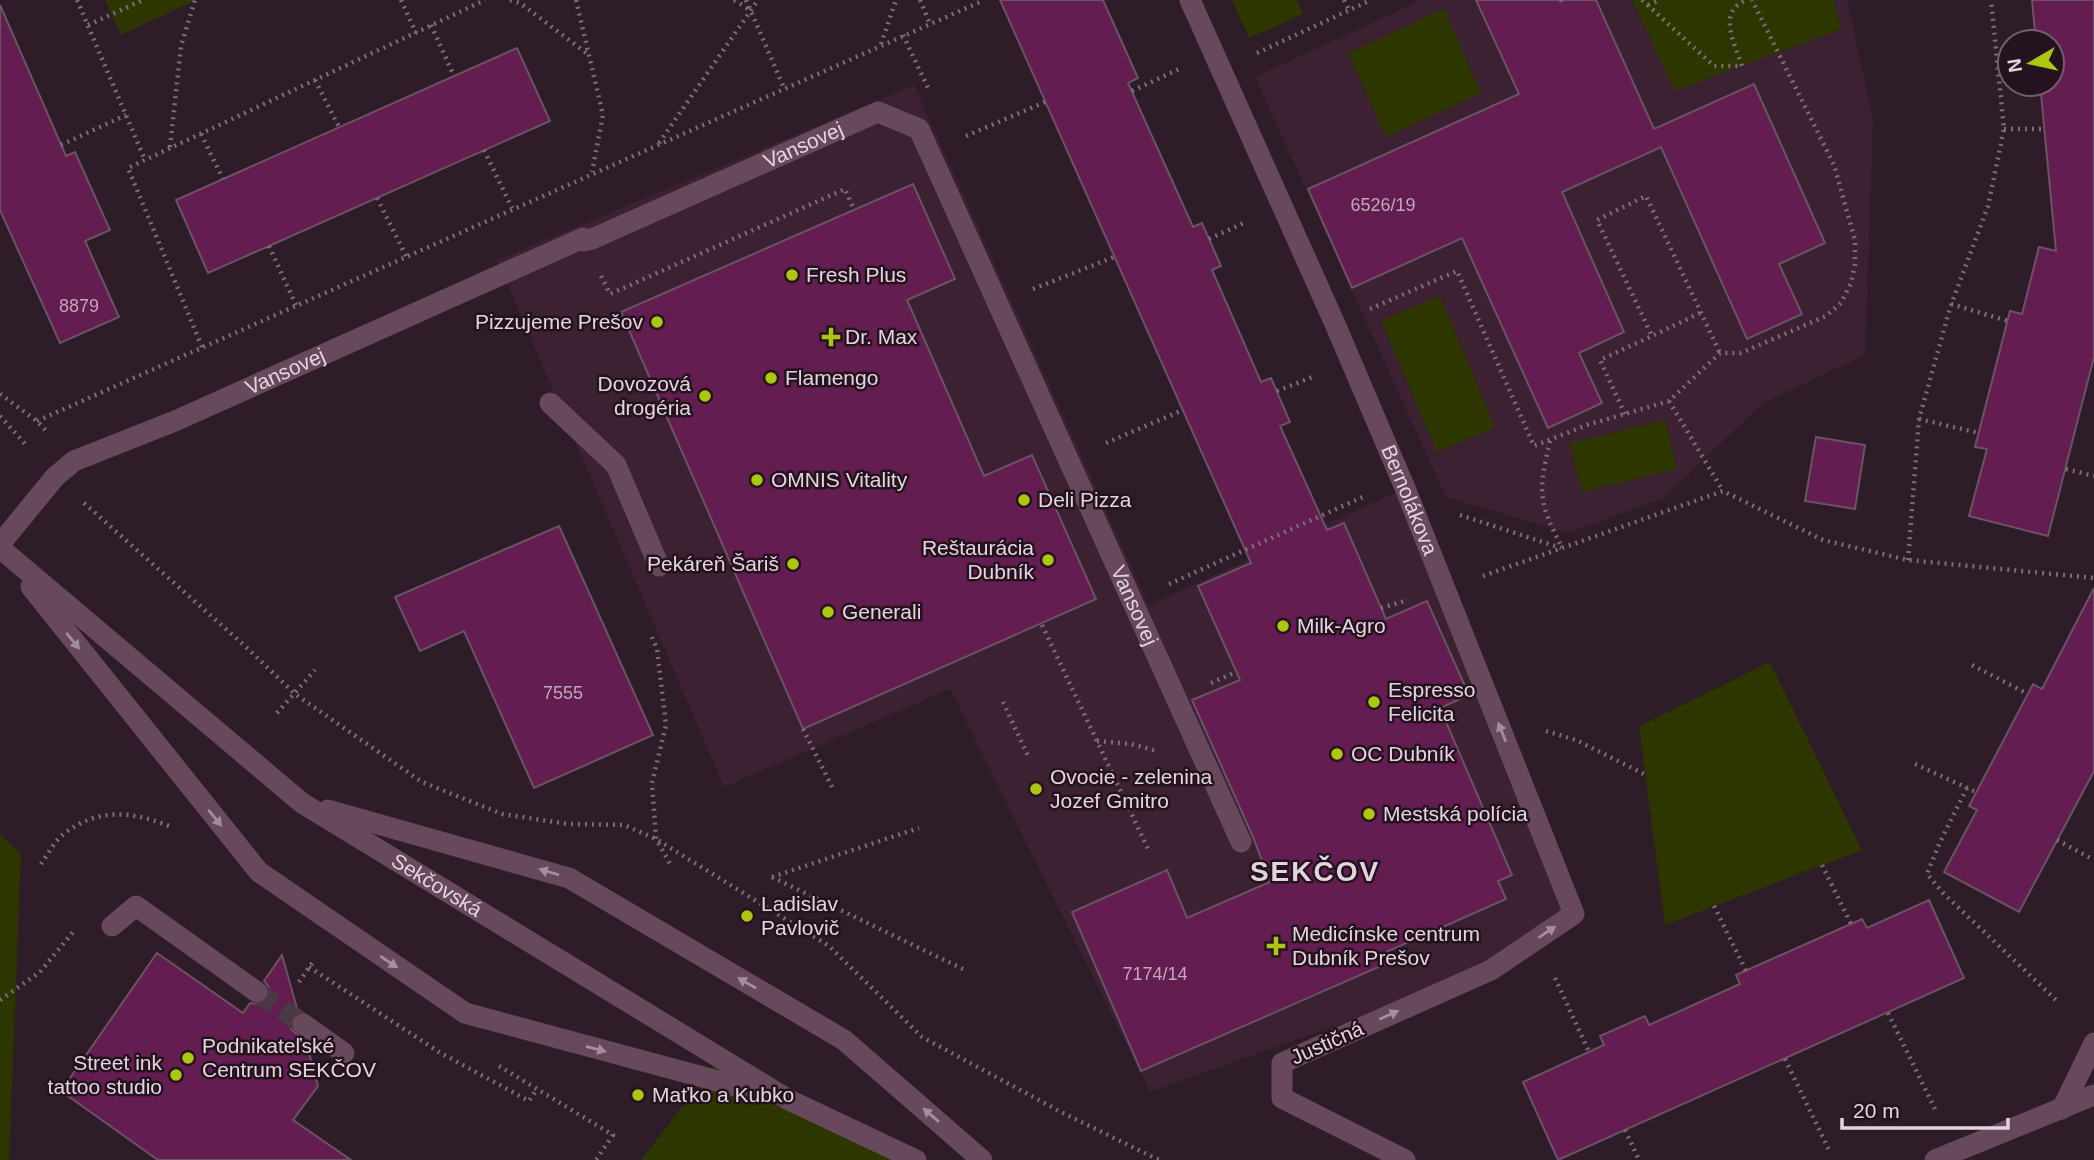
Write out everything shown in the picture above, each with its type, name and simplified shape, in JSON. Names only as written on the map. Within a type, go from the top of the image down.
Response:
[{"type":"street","name":"Bernolákova","points":[[1190,0],[1405,488],[1574,914],[1491,970]]},
{"type":"street","name":"Vansovej","points":[[0,547],[55,477],[74,461],[175,421],[583,238],[584,241],[878,112],[919,129],[1241,842]]},
{"type":"street","points":[[550,402],[616,465],[659,566]]},
{"type":"street","points":[[0,547],[259,872],[465,1013],[789,1100]]},
{"type":"street","name":"Sekčovská","points":[[0,547],[302,803],[789,1100],[916,1160]]},
{"type":"street","points":[[302,803],[569,878],[844,1040],[982,1160]]},
{"type":"street","points":[[112,926],[136,906],[257,992]]},
{"type":"street","name":"Justičná","points":[[1405,1160],[1282,1098],[1282,1063],[1491,970]]},
{"type":"street","points":[[303,1024],[344,1053]]},
{"type":"street","points":[[2062,1109],[2094,1043]]},
{"type":"street","points":[[1935,1160],[2094,1095]]},
{"type":"path","points":[[77,0],[145,160]]},
{"type":"path","points":[[88,25],[142,0]]},
{"type":"path","points":[[401,0],[416,33]]},
{"type":"path","points":[[202,347],[128,168],[485,0]]},
{"type":"path","points":[[510,0],[529,9],[590,55]]},
{"type":"path","points":[[576,0],[603,115],[592,173]]},
{"type":"path","points":[[734,0],[750,10]]},
{"type":"path","points":[[746,0],[784,88]]},
{"type":"path","points":[[659,144],[758,0]]},
{"type":"path","points":[[881,45],[895,0]]},
{"type":"path","points":[[920,0],[930,24]]},
{"type":"path","points":[[1344,0],[1349,10]]},
{"type":"path","points":[[1221,69],[1371,0]]},
{"type":"path","points":[[1335,324],[1457,271],[1534,446],[1587,425],[1669,401],[1720,353],[1741,354],[1826,316],[1841,303],[1851,282],[1855,264],[1855,240],[1834,165],[1749,0],[1738,3],[1730,14],[1729,29],[1742,66],[1714,66],[1642,0]]},
{"type":"path","points":[[1648,5],[1660,0]]},
{"type":"path","points":[[1908,560],[1919,419],[1951,304],[1988,206],[2004,129],[1991,0]]},
{"type":"path","points":[[170,148],[181,46],[195,1]]},
{"type":"path","points":[[37,421],[981,1]]},
{"type":"path","points":[[431,25],[454,76]]},
{"type":"path","points":[[903,35],[934,100]]},
{"type":"path","points":[[1132,91],[1188,65]]},
{"type":"path","points":[[315,80],[339,127]]},
{"type":"path","points":[[964,137],[1045,102]]},
{"type":"path","points":[[61,145],[126,115]]},
{"type":"path","points":[[2004,129],[2045,129]]},
{"type":"path","points":[[201,134],[223,179]]},
{"type":"path","points":[[484,150],[512,208]]},
{"type":"path","points":[[584,241],[610,294],[845,189],[854,209]]},
{"type":"path","points":[[1652,336],[1597,220],[1646,196],[1720,353]]},
{"type":"path","points":[[377,198],[406,256]]},
{"type":"path","points":[[1209,239],[1256,217]]},
{"type":"path","points":[[269,246],[296,305]]},
{"type":"path","points":[[1031,290],[1114,257]]},
{"type":"path","points":[[1951,304],[2008,321]]},
{"type":"path","points":[[1625,414],[1600,360],[1700,313]]},
{"type":"path","points":[[1277,391],[1327,371]]},
{"type":"path","points":[[0,394],[37,421],[74,461]]},
{"type":"path","points":[[1669,401],[1723,491],[1823,540],[1908,560],[2094,578]]},
{"type":"path","points":[[1101,446],[1182,410]]},
{"type":"path","points":[[0,415],[55,477],[295,694],[422,782],[502,814],[568,824],[624,825],[656,839],[829,946],[922,1037],[1061,1112],[1159,1160]]},
{"type":"path","points":[[1919,419],[1979,433]]},
{"type":"path","points":[[1550,441],[1540,494],[1546,515],[1562,548]]},
{"type":"path","points":[[2066,468],[2094,476]]},
{"type":"path","points":[[1405,488],[1431,504],[1562,548]]},
{"type":"path","points":[[1164,587],[1377,490]]},
{"type":"path","points":[[1504,569],[1723,491]]},
{"type":"path","points":[[1042,625],[1149,851]]},
{"type":"path","points":[[652,637],[657,649],[666,725],[652,783],[656,839],[673,867]]},
{"type":"path","points":[[1972,665],[2028,694]]},
{"type":"path","points":[[277,713],[315,670]]},
{"type":"path","points":[[1003,702],[1028,758]]},
{"type":"path","points":[[1500,726],[1539,729],[1576,740],[1644,774]]},
{"type":"path","points":[[803,729],[832,787]]},
{"type":"path","points":[[1096,741],[1131,744],[1203,758]]},
{"type":"path","points":[[1915,764],[1976,792]]},
{"type":"path","points":[[1967,788],[1927,874],[1943,893],[2056,1000]]},
{"type":"path","points":[[41,864],[63,834],[92,818],[125,813],[178,829]]},
{"type":"path","points":[[919,828],[772,877],[965,970]]},
{"type":"path","points":[[2057,840],[2094,860]]},
{"type":"path","points":[[1822,865],[1851,924]]},
{"type":"path","points":[[1714,906],[1746,971]]},
{"type":"path","points":[[0,1000],[40,972],[75,929]]},
{"type":"path","points":[[299,982],[321,949]]},
{"type":"path","points":[[309,967],[439,1052],[529,1101],[537,1088]]},
{"type":"path","points":[[1555,978],[1590,1052]]},
{"type":"path","points":[[1888,1013],[1934,1109]]},
{"type":"path","points":[[1785,1059],[1830,1152]]},
{"type":"path","points":[[494,1063],[613,1135],[596,1160]]},
{"type":"path","points":[[1625,1130],[1639,1160]]},
{"type":"shaded area","points":[[1421,0],[1847,0],[1873,119],[1865,355],[1763,403],[1663,498],[1568,533],[1446,497],[1255,77]]},
{"type":"shaded area","points":[[914,85],[1149,605],[1405,488],[1574,914],[1491,970],[1150,1092],[950,689],[724,787],[497,260]]},
{"type":"green space","points":[[105,0],[196,0],[121,35]]},
{"type":"green space","points":[[1232,0],[1297,0],[1303,14],[1249,38]]},
{"type":"green space","points":[[1632,0],[1834,0],[1841,29],[1675,91]]},
{"type":"green space","points":[[1444,9],[1481,93],[1386,137],[1348,53]]},
{"type":"green space","points":[[1440,296],[1495,427],[1437,452],[1381,321]]},
{"type":"green space","points":[[1665,420],[1677,469],[1582,492],[1570,443]]},
{"type":"green space","points":[[1770,662],[1862,850],[1665,925],[1639,726]]},
{"type":"green space","points":[[0,834],[21,854],[9,1160],[0,1160]]},
{"type":"green space","points":[[714,1065],[924,1160],[641,1160]]},
{"type":"building","points":[[1000,0],[1103,0],[1138,78],[1128,83],[1193,227],[1202,223],[1221,266],[1212,270],[1261,382],[1271,378],[1290,422],[1280,426],[1327,530],[1344,523],[1386,619],[1427,601],[1469,695],[1440,708],[1512,875],[1498,881],[1506,899],[1386,952],[1390,962],[1141,1071],[1072,912],[1167,870],[1187,918],[1270,882],[1253,837],[1192,700],[1240,680],[1198,586],[1251,563]]},
{"type":"building","points":[[1476,0],[1596,0],[1654,129],[1754,84],[1825,243],[1779,264],[1802,314],[1747,339],[1661,147],[1562,192],[1624,332],[1579,353],[1602,403],[1548,428],[1462,238],[1352,288],[1308,189],[1519,94]]},
{"type":"building","points":[[2032,0],[2094,0],[2094,357],[2048,536],[1969,516],[1987,449],[1975,447],[2010,311],[2022,314],[2039,247],[2056,251],[2041,98],[2066,98],[2066,28],[2035,28]]},
{"type":"building","points":[[0,5],[66,156],[75,152],[110,230],[85,241],[119,317],[60,343],[0,210]]},
{"type":"building","points":[[517,48],[550,121],[208,273],[176,200]]},
{"type":"building","points":[[913,184],[955,279],[907,300],[984,476],[1032,455],[1096,599],[803,729],[621,312]]},
{"type":"building","points":[[1816,437],[1865,445],[1855,509],[1805,501]]},
{"type":"building","points":[[559,526],[653,735],[534,788],[464,631],[420,651],[395,597]]},
{"type":"building","points":[[2094,588],[2094,771],[2019,912],[1944,872],[1977,810],[1969,806],[2033,684],[2042,689]]},
{"type":"building","points":[[1929,900],[1964,978],[1558,1160],[1523,1082],[1604,1045],[1600,1036],[1645,1016],[1649,1025],[1740,984],[1736,975],[1862,919],[1867,928]]},
{"type":"building","name":"Podnikateľské Centrum SEKČOV","points":[[157,953],[243,1013],[250,1003],[262,1004],[268,999],[269,987],[264,981],[282,955],[298,1012],[292,1017],[291,1029],[306,1042],[318,1086],[293,1120],[351,1160],[158,1160],[61,1091]]},
{"type":"tunnel","points":[[257,992],[303,1024]]},
{"type":"place","name":"Fresh Plus","points":[[792,275]]},
{"type":"place","name":"Pizzujeme Prešov","points":[[657,322]]},
{"type":"place","name":"Dr. Max","points":[[831,337]]},
{"type":"place","name":"Flamengo","points":[[771,378]]},
{"type":"place","name":"Dovozová drogéria","points":[[705,396]]},
{"type":"place","name":"OMNIS Vitality","points":[[757,480]]},
{"type":"place","name":"Deli Pizza","points":[[1024,500]]},
{"type":"place","name":"Reštaurácia Dubník","points":[[1048,560]]},
{"type":"place","name":"Pekáreň Šariš","points":[[793,564]]},
{"type":"place","name":"Generali","points":[[828,612]]},
{"type":"place","name":"Milk-Agro","points":[[1283,626]]},
{"type":"place","name":"Espresso Felicita","points":[[1374,702]]},
{"type":"place","name":"OC Dubník","points":[[1337,754]]},
{"type":"place","name":"Ovocie - zelenina Jozef Gmitro","points":[[1036,789]]},
{"type":"place","name":"Mestská polícia","points":[[1369,814]]},
{"type":"place","name":"Ladislav Pavlovič","points":[[747,916]]},
{"type":"place","name":"Medicínske centrum Dubník Prešov","points":[[1276,946]]},
{"type":"place","name":"Podnikateľské Centrum SEKČOV","points":[[188,1058]]},
{"type":"place","name":"Street ink tattoo studio","points":[[176,1075]]},
{"type":"place","name":"Maťko a Kubko","points":[[638,1095]]},
{"type":"district","name":"SEKČOV","points":[[1315,871]]}]
